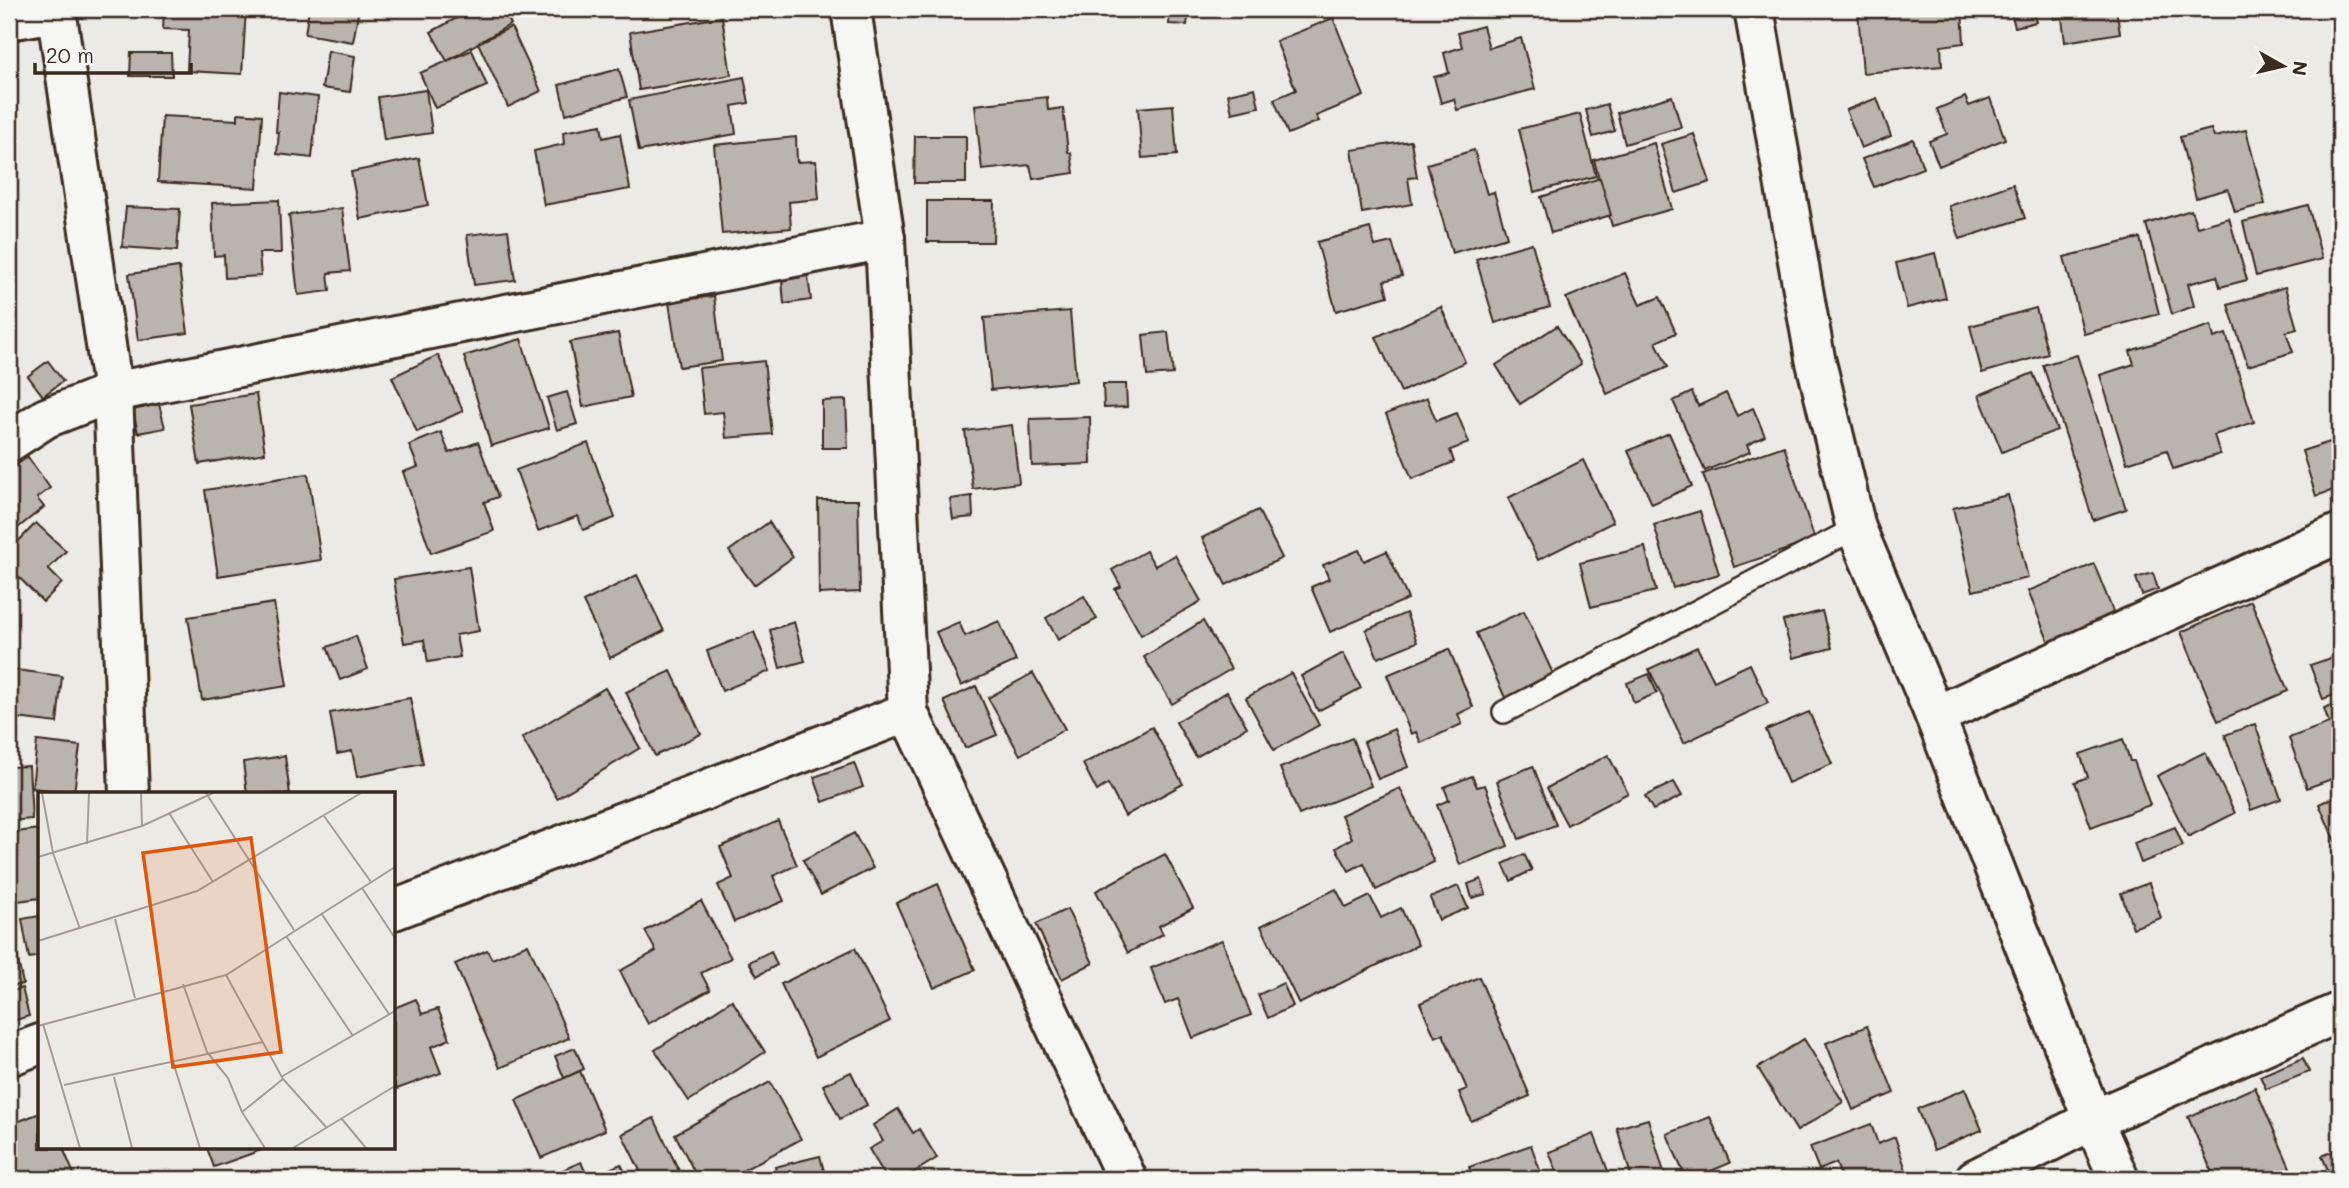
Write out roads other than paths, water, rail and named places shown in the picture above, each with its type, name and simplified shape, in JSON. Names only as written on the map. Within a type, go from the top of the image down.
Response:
[{"type":"street","points":[[852,9],[885,239],[908,712],[1127,1179]]},
{"type":"street","points":[[1754,9],[1815,358],[1856,528],[1935,716],[2093,1120],[2119,1179]]},
{"type":"street","points":[[9,20],[56,10],[113,393],[129,792]]},
{"type":"street","points":[[9,442],[47,418],[113,393],[885,239]]},
{"type":"street","points":[[1935,716],[2340,533]]},
{"type":"street","points":[[396,909],[908,712]]},
{"type":"street","points":[[1975,1179],[2093,1120],[2340,1012]]},
{"type":"street","points":[[9,1056],[38,1045]]},
{"type":"lane","points":[[1504,712],[1856,528]]}]
